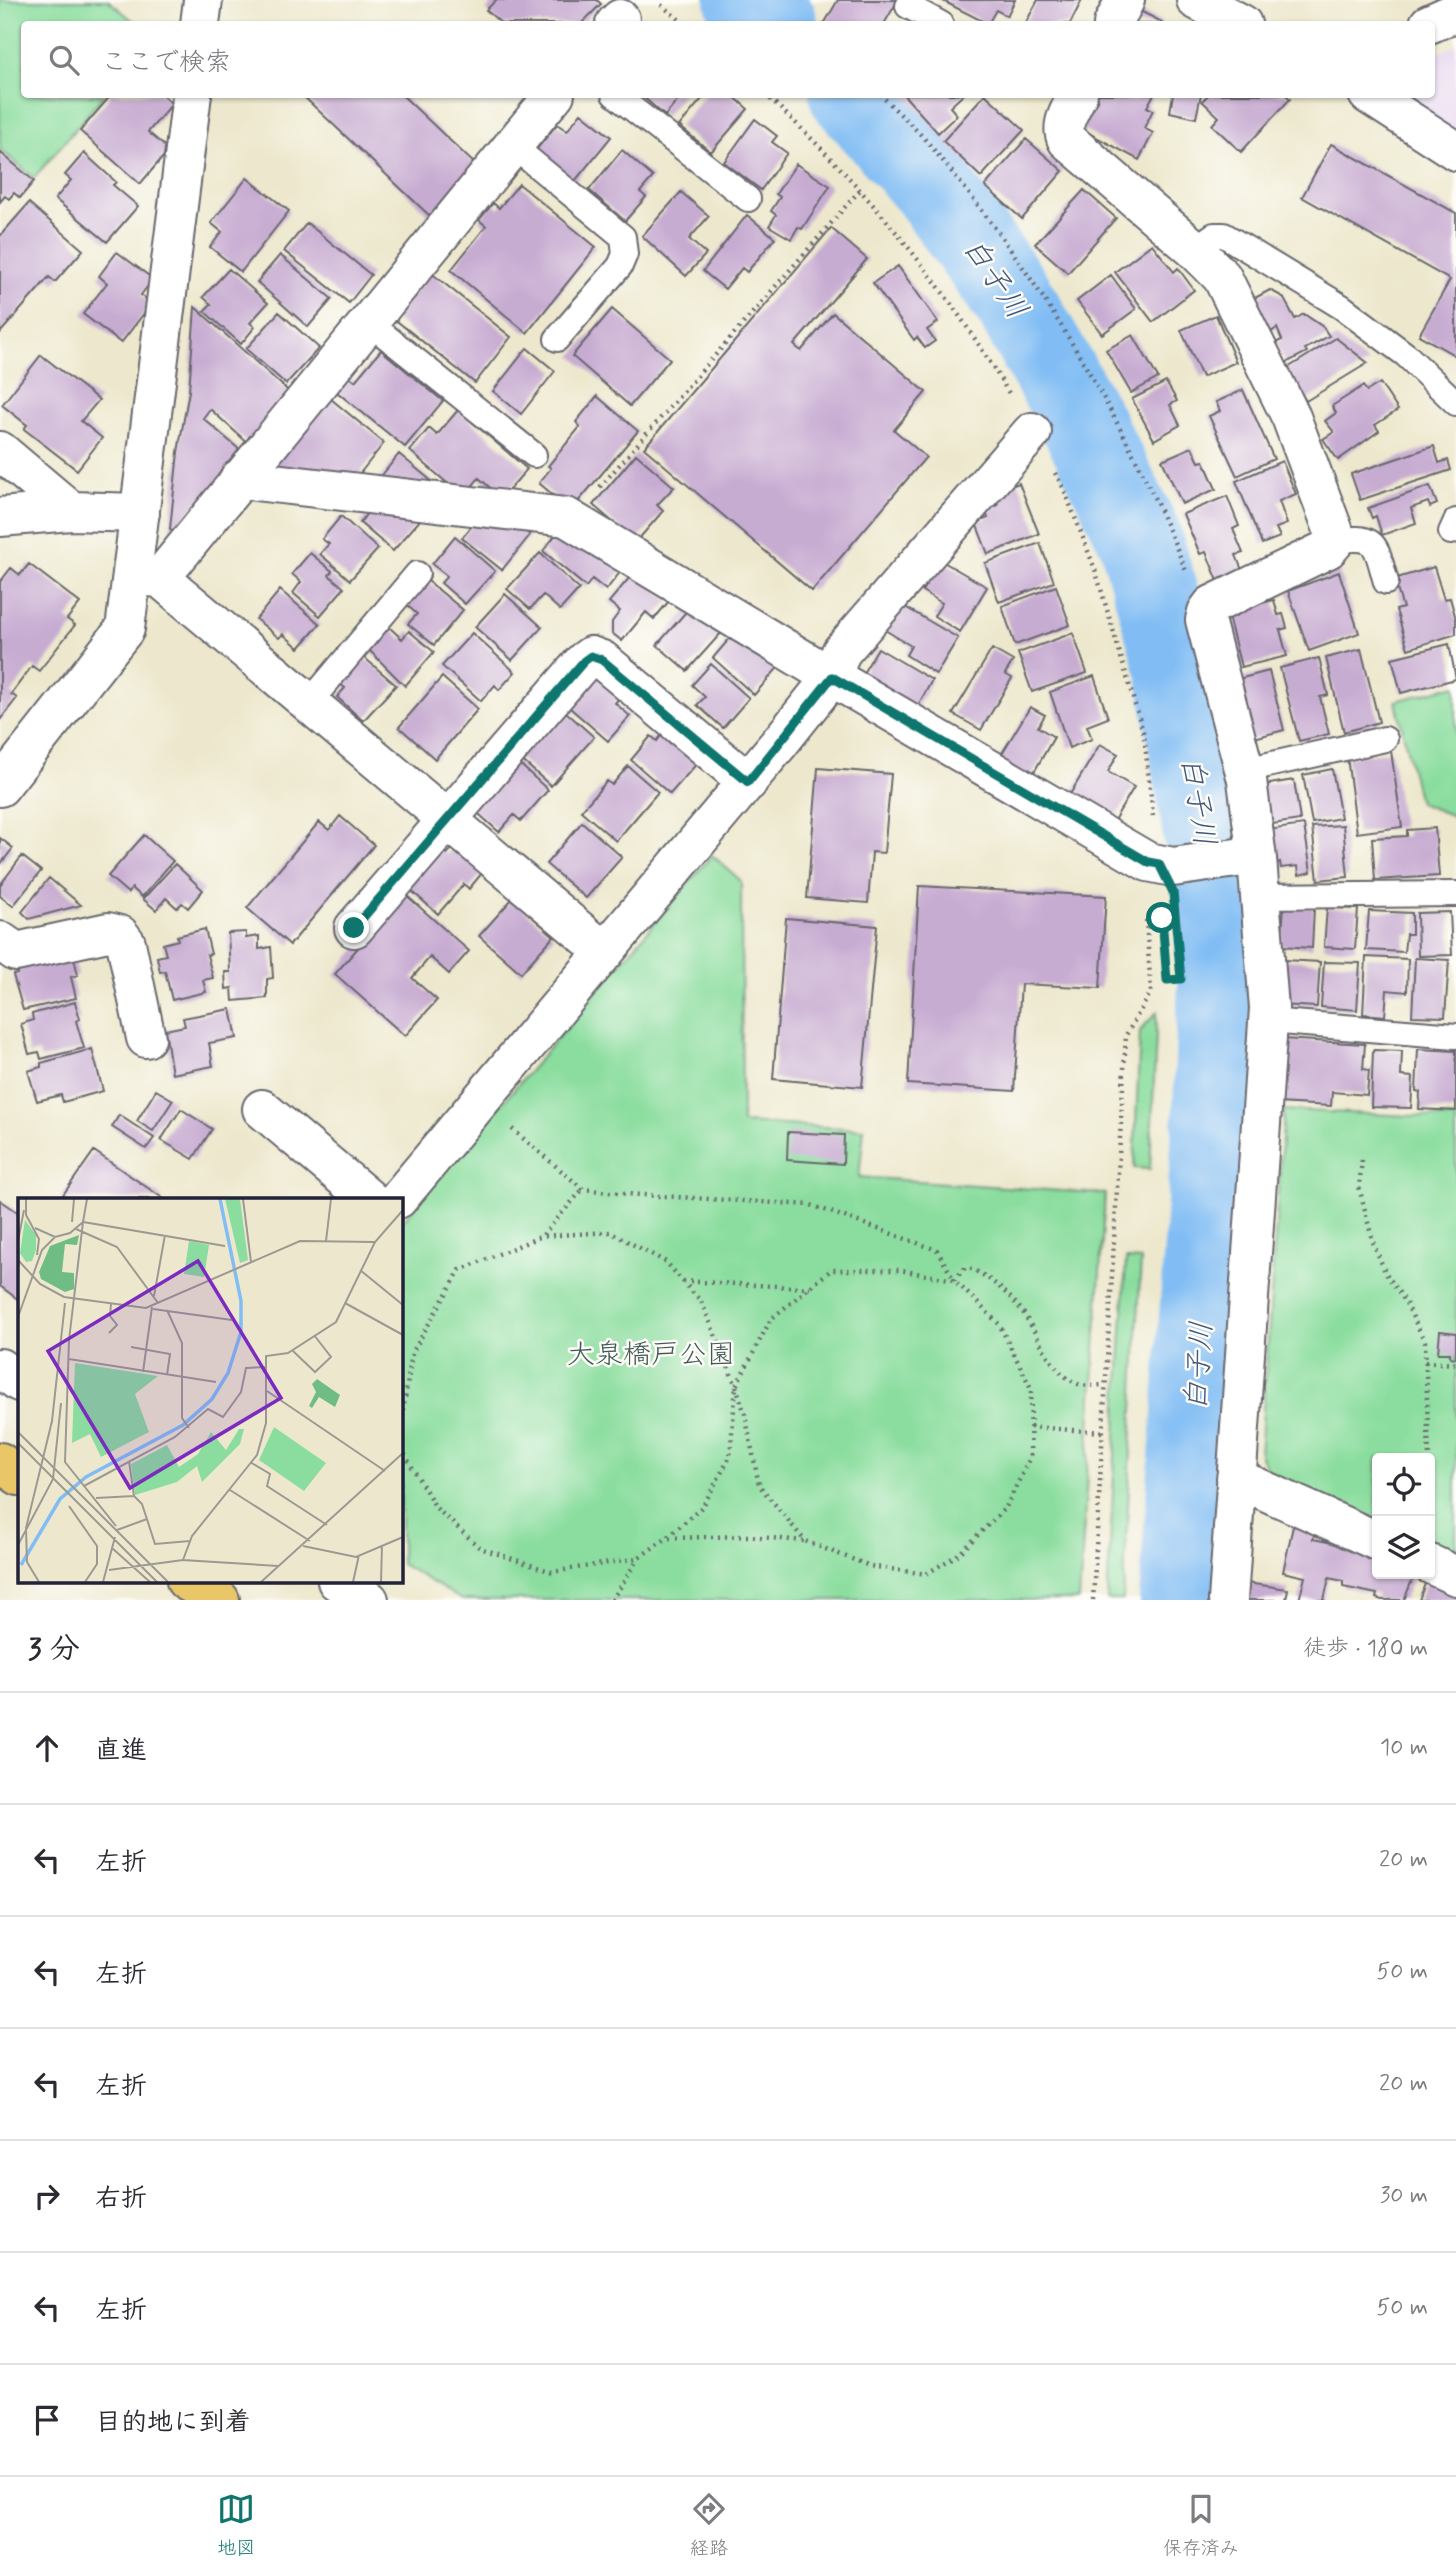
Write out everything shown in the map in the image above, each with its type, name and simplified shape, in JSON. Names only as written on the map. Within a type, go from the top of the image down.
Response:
[{"type":"highway","points":[[0,1462],[18,1475]]},
{"type":"highway","points":[[163,1582],[188,1600]]},
{"type":"highway","points":[[188,1582],[220,1600]]},
{"type":"street","points":[[200,21],[203,0]]},
{"type":"street","points":[[1114,21],[1125,0]]},
{"type":"street","points":[[1196,0],[1236,21]]},
{"type":"street","points":[[1435,21],[1456,12]]},
{"type":"street","points":[[192,98],[140,513],[146,577],[309,703],[605,952]]},
{"type":"street","points":[[0,787],[125,629],[146,577],[239,479],[552,98]]},
{"type":"street","points":[[1076,98],[1065,121],[1064,133],[1067,140],[1194,249],[1222,277],[1291,417],[1335,541],[1328,549],[1212,606],[1205,620],[1245,770],[1250,858],[1260,896],[1268,1021],[1228,1600]]},
{"type":"street","points":[[1374,98],[1456,151]]},
{"type":"street","points":[[399,1198],[748,782],[832,677],[841,652],[1032,432]]},
{"type":"street","points":[[0,451],[71,511]]},
{"type":"street","points":[[239,479],[566,517],[1148,862],[1166,865],[1250,858]]},
{"type":"street","points":[[0,517],[71,511],[140,513]]},
{"type":"street","points":[[354,928],[591,656],[602,660],[748,782]]},
{"type":"street","points":[[0,941],[16,952],[108,932],[120,935],[126,943],[146,1038]]},
{"type":"street","points":[[262,1109],[368,1198]]},
{"type":"street","points":[[0,1368],[18,1381]]},
{"type":"street","points":[[1236,1478],[1372,1539]]},
{"type":"street","points":[[1435,1553],[1456,1576]]},
{"type":"street","points":[[339,1582],[369,1600]]},
{"type":"lane","points":[[905,10],[933,21]]},
{"type":"lane","points":[[619,98],[748,200]]},
{"type":"lane","points":[[513,146],[622,237],[625,254],[620,266],[558,339]]},
{"type":"lane","points":[[1194,249],[1214,235],[1224,235],[1342,307],[1406,355],[1456,403]]},
{"type":"lane","points":[[368,321],[534,454]]},
{"type":"lane","points":[[1335,541],[1360,537],[1369,541],[1376,547],[1386,582]]},
{"type":"lane","points":[[309,703],[417,574]]},
{"type":"lane","points":[[1245,770],[1385,739]]},
{"type":"lane","points":[[1260,896],[1456,894]]},
{"type":"lane","points":[[1268,1021],[1456,1036]]},
{"type":"path","points":[[654,0],[681,21]]},
{"type":"path","points":[[884,98],[928,142],[996,229],[1054,314],[1101,391],[1169,529],[1198,600],[1207,612]]},
{"type":"path","points":[[571,520],[860,190]]},
{"type":"path","points":[[1093,1600],[1126,1035],[1151,992],[1146,919],[1162,918],[1167,980],[1181,979],[1173,892],[1166,865]]},
{"type":"path","points":[[524,1138],[583,1189],[811,1205],[937,1250],[954,1280],[999,1324],[1031,1388],[1030,1458],[1006,1507],[959,1554],[926,1574],[870,1566],[805,1541],[749,1536],[667,1538]]},
{"type":"path","points":[[1362,1160],[1360,1187],[1373,1242],[1385,1272],[1405,1301],[1425,1342],[1429,1453]]},
{"type":"path","points":[[542,1236],[583,1189]]},
{"type":"path","points":[[402,1418],[412,1353],[460,1270],[542,1236],[610,1232],[666,1262],[702,1303],[745,1413],[759,1486],[805,1541]]},
{"type":"path","points":[[954,1280],[965,1268],[993,1281],[1023,1312],[1049,1357],[1066,1377],[1081,1385],[1105,1385]]},
{"type":"path","points":[[612,1600],[638,1558],[667,1538],[703,1506],[730,1457],[736,1386],[771,1319],[831,1270],[900,1270],[954,1280]]},
{"type":"path","points":[[682,1281],[810,1288]]},
{"type":"path","points":[[1425,1362],[1456,1364]]},
{"type":"path","points":[[1030,1427],[1102,1432]]},
{"type":"path","points":[[402,1450],[436,1508],[480,1548],[552,1572],[638,1558]]},
{"type":"shaded area","points":[[1456,45],[1456,138],[1394,98],[1435,98],[1435,55]]},
{"type":"green space","points":[[0,0],[108,0],[133,21],[21,21],[21,98],[101,98],[34,178],[0,149]]},
{"type":"green space","points":[[1456,685],[1456,817],[1419,803],[1396,701]]},
{"type":"green space","name":"大泉橋戸公園","points":[[712,855],[741,881],[742,1123],[864,1129],[859,1177],[1105,1194],[1079,1600],[462,1600],[402,1565],[402,1222]]},
{"type":"green space","points":[[1157,1012],[1150,1169],[1134,1168],[1140,1031]]},
{"type":"green space","points":[[1284,1110],[1456,1118],[1456,1558],[1435,1549],[1435,1453],[1372,1453],[1372,1522],[1274,1480],[1260,1455]]},
{"type":"green space","points":[[1126,1259],[1141,1260],[1123,1600],[1107,1600]]},
{"type":"building","points":[[496,0],[597,0],[601,4],[584,21],[499,21],[486,10]]},
{"type":"building","points":[[838,0],[898,0],[886,21],[826,21]]},
{"type":"building","points":[[941,0],[1015,0],[1007,16],[996,10],[990,21],[982,21]]},
{"type":"building","points":[[1038,0],[1082,0],[1072,21],[1027,21]]},
{"type":"building","points":[[1132,7],[1160,21],[1125,21]]},
{"type":"building","points":[[109,98],[166,98],[172,104],[148,132],[169,150],[140,184],[80,131]]},
{"type":"building","points":[[305,98],[405,98],[478,167],[431,217]]},
{"type":"building","points":[[645,98],[680,98],[665,116]]},
{"type":"building","points":[[703,98],[736,98],[748,109],[711,152],[679,126]]},
{"type":"building","points":[[907,98],[960,98],[950,107],[957,115],[938,133]]},
{"type":"building","points":[[981,98],[989,98],[1024,130],[981,177],[943,141]]},
{"type":"building","points":[[1090,98],[1152,98],[1147,107],[1153,110],[1144,128],[1153,133],[1139,160],[1079,128]]},
{"type":"building","points":[[1172,98],[1200,98],[1196,118],[1170,112]]},
{"type":"building","points":[[1205,98],[1290,99],[1241,152],[1212,125],[1219,117],[1202,101]]},
{"type":"building","points":[[581,113],[611,137],[575,181],[536,150],[557,124],[567,131]]},
{"type":"building","points":[[755,119],[777,136],[772,142],[787,153],[761,190],[724,162]]},
{"type":"building","points":[[1026,139],[1063,171],[1022,219],[985,186]]},
{"type":"building","points":[[1331,144],[1456,213],[1456,356],[1419,335],[1450,280],[1302,197]]},
{"type":"building","points":[[622,150],[653,177],[640,192],[646,197],[625,221],[589,190]]},
{"type":"building","points":[[0,152],[34,181],[20,198],[14,193],[9,199],[5,196],[0,202]]},
{"type":"building","points":[[84,153],[116,182],[113,185],[138,206],[107,242],[55,199],[71,180],[65,175]]},
{"type":"building","points":[[796,164],[830,186],[802,229],[798,227],[791,239],[769,226],[776,215],[771,211],[780,197],[776,194]]},
{"type":"building","points":[[247,178],[289,211],[241,272],[210,247],[222,232],[211,223]]},
{"type":"building","points":[[519,184],[596,247],[527,333],[451,270],[486,226],[479,220],[493,203],[499,208]]},
{"type":"building","points":[[1084,190],[1116,218],[1068,273],[1035,244]]},
{"type":"building","points":[[681,192],[709,216],[689,239],[706,254],[686,276],[642,236]]},
{"type":"building","points":[[29,203],[83,250],[55,282],[49,277],[0,333],[0,236]]},
{"type":"building","points":[[747,215],[775,238],[747,272],[742,268],[725,289],[703,271]]},
{"type":"building","points":[[307,223],[371,275],[349,303],[284,251]]},
{"type":"building","points":[[831,228],[867,259],[794,345],[801,351],[833,313],[926,392],[894,430],[926,457],[812,591],[644,448]]},
{"type":"building","points":[[1152,244],[1174,272],[1178,268],[1194,290],[1153,322],[1115,272]]},
{"type":"building","points":[[117,252],[153,279],[141,295],[152,303],[121,343],[83,314],[107,283],[99,276]]},
{"type":"building","points":[[280,255],[332,299],[308,327],[257,282]]},
{"type":"building","points":[[898,266],[938,322],[927,330],[935,341],[925,348],[917,337],[914,340],[873,283]]},
{"type":"building","points":[[229,269],[268,303],[250,323],[255,327],[241,344],[204,311],[211,304],[203,297]]},
{"type":"building","points":[[430,272],[511,337],[475,383],[393,318]]},
{"type":"building","points":[[1111,275],[1136,309],[1102,334],[1077,301]]},
{"type":"building","points":[[1270,290],[1283,297],[1295,319],[1304,314],[1323,327],[1329,336],[1286,363],[1275,343],[1282,340],[1277,328],[1271,332],[1253,299]]},
{"type":"building","points":[[195,307],[294,396],[250,445],[210,409],[203,418],[248,457],[182,539],[170,529],[178,452],[189,391]]},
{"type":"building","points":[[612,309],[670,359],[630,406],[572,356]]},
{"type":"building","points":[[279,312],[319,348],[286,384],[246,349]]},
{"type":"building","points":[[1216,315],[1236,362],[1202,377],[1181,330]]},
{"type":"building","points":[[1133,335],[1158,378],[1131,393],[1106,350]]},
{"type":"building","points":[[1336,338],[1368,363],[1306,401],[1286,369]]},
{"type":"building","points":[[527,348],[555,371],[521,414],[493,391]]},
{"type":"building","points":[[381,350],[443,401],[405,447],[332,388],[345,373],[355,381]]},
{"type":"building","points":[[41,355],[99,400],[81,421],[102,438],[77,470],[24,429],[27,425],[2,405]]},
{"type":"building","points":[[1166,382],[1177,401],[1170,405],[1180,425],[1154,440],[1132,399]]},
{"type":"building","points":[[1380,383],[1398,410],[1375,425],[1379,431],[1338,460],[1323,439],[1334,432],[1325,421],[1336,413],[1332,406],[1363,386],[1367,391]]},
{"type":"building","points":[[1243,390],[1274,459],[1237,476],[1209,416],[1220,411],[1216,402]]},
{"type":"building","points":[[325,394],[384,443],[349,487],[259,474]]},
{"type":"building","points":[[597,396],[638,431],[571,510],[539,483],[551,468],[548,466],[580,427],[576,422]]},
{"type":"building","points":[[458,410],[527,469],[502,498],[479,478],[468,491],[454,489],[410,451],[429,428],[437,435]]},
{"type":"building","points":[[1434,446],[1439,463],[1448,460],[1451,470],[1360,500],[1351,474]]},
{"type":"building","points":[[1192,447],[1199,462],[1204,461],[1216,489],[1182,504],[1162,460]]},
{"type":"building","points":[[399,454],[440,488],[371,489]]},
{"type":"building","points":[[636,454],[674,487],[657,505],[663,511],[636,542],[593,505]]},
{"type":"building","points":[[1282,461],[1296,494],[1279,501],[1287,524],[1276,528],[1280,537],[1262,544],[1236,481]]},
{"type":"building","points":[[1019,483],[1039,534],[988,554],[976,523],[988,518],[985,510],[998,505],[993,493]]},
{"type":"building","points":[[1430,486],[1437,504],[1430,507],[1428,502],[1411,508],[1416,523],[1382,535],[1376,516],[1372,518],[1368,508]]},
{"type":"building","points":[[1227,496],[1239,526],[1233,529],[1243,553],[1236,555],[1245,578],[1221,588],[1206,552],[1200,554],[1183,514]]},
{"type":"building","points":[[363,509],[422,518],[393,551],[360,523],[367,513]]},
{"type":"building","points":[[483,512],[505,515],[530,535],[502,570],[462,538]]},
{"type":"building","points":[[341,516],[378,549],[350,580],[320,554],[329,544],[322,539]]},
{"type":"building","points":[[561,528],[621,571],[606,590],[592,579],[586,587],[543,551]]},
{"type":"building","points":[[455,536],[495,571],[465,604],[441,583],[447,576],[432,564]]},
{"type":"building","points":[[1040,543],[1054,582],[999,602],[985,563]]},
{"type":"building","points":[[310,553],[332,571],[329,575],[344,588],[320,616],[293,593],[301,582],[292,574]]},
{"type":"building","points":[[540,553],[579,589],[560,610],[543,595],[530,609],[507,589]]},
{"type":"building","points":[[940,560],[987,587],[960,632],[934,616],[942,603],[922,591]]},
{"type":"building","points":[[29,564],[80,603],[67,619],[75,625],[39,671],[32,666],[11,694],[17,698],[0,720],[0,582],[11,568],[20,575]]},
{"type":"building","points":[[1434,567],[1444,599],[1450,598],[1456,619],[1456,634],[1408,649],[1396,610],[1403,608],[1394,579]]},
{"type":"building","points":[[635,571],[669,601],[654,619],[646,612],[622,641],[612,633],[612,622],[620,611],[609,602]]},
{"type":"building","points":[[1339,572],[1359,633],[1309,651],[1288,591]]},
{"type":"building","points":[[422,576],[463,610],[434,645],[408,624],[417,614],[402,601]]},
{"type":"building","points":[[1056,586],[1070,625],[1015,645],[1002,606]]},
{"type":"building","points":[[280,590],[320,624],[299,648],[283,634],[279,638],[256,619]]},
{"type":"building","points":[[505,594],[542,627],[512,660],[475,627]]},
{"type":"building","points":[[1274,600],[1278,615],[1283,614],[1287,628],[1280,630],[1287,656],[1241,667],[1227,612]]},
{"type":"building","points":[[900,604],[958,638],[936,674],[906,655],[911,646],[885,630]]},
{"type":"building","points":[[692,605],[722,632],[687,671],[657,645]]},
{"type":"building","points":[[388,626],[402,639],[409,631],[434,652],[405,686],[368,649]]},
{"type":"building","points":[[735,632],[782,663],[754,695],[713,658]]},
{"type":"building","points":[[472,633],[515,672],[499,690],[495,685],[481,701],[442,666]]},
{"type":"building","points":[[1073,633],[1087,673],[1032,692],[1018,653]]},
{"type":"building","points":[[1449,644],[1456,679],[1401,693],[1392,658]]},
{"type":"building","points":[[878,648],[932,680],[914,713],[859,680]]},
{"type":"building","points":[[992,649],[1013,661],[1005,674],[1012,678],[981,730],[953,714]]},
{"type":"building","points":[[1361,649],[1379,722],[1344,732],[1326,658]]},
{"type":"building","points":[[359,653],[396,685],[363,721],[337,697],[345,688],[335,679]]},
{"type":"building","points":[[1319,658],[1328,695],[1320,697],[1329,734],[1299,741],[1280,668]]},
{"type":"building","points":[[711,664],[749,698],[723,728],[697,705],[705,697],[692,685]]},
{"type":"building","points":[[1269,671],[1284,730],[1247,740],[1231,681]]},
{"type":"building","points":[[594,673],[621,696],[615,703],[630,716],[608,741],[562,701]]},
{"type":"building","points":[[1094,676],[1108,718],[1087,726],[1092,739],[1069,748],[1050,692]]},
{"type":"building","points":[[442,677],[478,709],[435,759],[399,727]]},
{"type":"building","points":[[1030,707],[1045,715],[1038,727],[1054,737],[1030,779],[998,760]]},
{"type":"building","points":[[566,712],[594,737],[551,786],[516,755],[547,732]]},
{"type":"building","points":[[651,736],[657,741],[661,736],[669,743],[673,738],[699,761],[670,794],[631,760]]},
{"type":"building","points":[[1100,744],[1118,754],[1108,772],[1134,787],[1110,827],[1066,801]]},
{"type":"building","points":[[1391,751],[1402,827],[1357,833],[1347,757]]},
{"type":"building","points":[[513,758],[548,790],[521,821],[514,815],[499,832],[471,807]]},
{"type":"building","points":[[628,766],[658,792],[616,841],[581,811],[607,781],[612,785]]},
{"type":"building","points":[[818,768],[891,774],[884,853],[872,852],[868,903],[807,898]]},
{"type":"building","points":[[1332,769],[1341,818],[1312,823],[1303,775]]},
{"type":"building","points":[[1294,780],[1300,820],[1259,826],[1258,786]]},
{"type":"building","points":[[340,816],[374,845],[290,945],[247,908],[319,822],[329,830]]},
{"type":"building","points":[[582,822],[622,857],[586,898],[546,864]]},
{"type":"building","points":[[1304,825],[1311,872],[1299,875],[1298,866],[1281,868],[1280,862],[1272,864],[1267,830]]},
{"type":"building","points":[[1343,825],[1348,877],[1318,880],[1312,827]]},
{"type":"building","points":[[1435,828],[1439,876],[1375,880],[1372,838],[1407,836],[1407,830]]},
{"type":"building","points":[[144,835],[173,861],[142,897],[132,888],[128,893],[108,876]]},
{"type":"building","points":[[0,838],[13,848],[0,865]]},
{"type":"building","points":[[440,848],[447,854],[453,848],[482,873],[469,889],[464,884],[438,914],[406,886]]},
{"type":"building","points":[[22,856],[41,871],[13,906],[0,896],[0,885]]},
{"type":"building","points":[[175,864],[203,890],[188,908],[182,903],[177,908],[166,898],[156,910],[143,899]]},
{"type":"building","points":[[49,878],[81,905],[29,919],[22,912]]},
{"type":"building","points":[[919,886],[1106,896],[1100,988],[1021,984],[1014,1091],[908,1084]]},
{"type":"building","points":[[405,894],[469,951],[449,974],[430,957],[412,978],[437,1000],[405,1036],[335,974]]},
{"type":"building","points":[[512,899],[554,936],[521,973],[479,936]]},
{"type":"building","points":[[1284,906],[1314,908],[1312,948],[1281,946]]},
{"type":"building","points":[[1327,908],[1358,909],[1355,949],[1324,947]]},
{"type":"building","points":[[1369,911],[1412,913],[1412,934],[1406,934],[1404,952],[1366,950]]},
{"type":"building","points":[[1450,912],[1452,955],[1418,956],[1417,913]]},
{"type":"building","points":[[786,918],[877,926],[862,1087],[773,1079]]},
{"type":"building","points":[[205,929],[211,954],[207,955],[213,978],[203,980],[206,992],[172,1000],[165,971],[160,972],[157,957],[166,955],[163,944],[178,940],[177,936]]},
{"type":"building","points":[[246,932],[246,938],[259,936],[259,949],[271,947],[273,978],[267,979],[267,998],[233,1001],[232,988],[226,989],[225,972],[230,972],[228,933]]},
{"type":"building","points":[[72,950],[78,975],[71,977],[76,998],[23,1010],[13,975],[17,974],[15,964]]},
{"type":"building","points":[[1366,957],[1408,959],[1407,992],[1387,990],[1385,1016],[1363,1014]]},
{"type":"building","points":[[1415,958],[1449,960],[1445,1017],[1412,1016]]},
{"type":"building","points":[[1284,960],[1320,962],[1317,1007],[1280,1005]]},
{"type":"building","points":[[1324,962],[1360,963],[1357,1010],[1321,1007]]},
{"type":"building","points":[[75,1002],[80,1019],[76,1021],[84,1048],[41,1059],[39,1052],[29,1054],[21,1024],[33,1020],[32,1014]]},
{"type":"building","points":[[231,1009],[237,1038],[209,1043],[213,1066],[172,1074],[165,1030],[185,1026],[183,1018]]},
{"type":"building","points":[[1283,1039],[1365,1044],[1363,1069],[1369,1070],[1367,1095],[1332,1092],[1331,1106],[1278,1103]]},
{"type":"building","points":[[92,1049],[103,1091],[63,1102],[61,1095],[37,1101],[28,1071],[41,1067],[41,1063]]},
{"type":"building","points":[[1418,1049],[1456,1051],[1456,1111],[1419,1109],[1420,1092],[1416,1091]]},
{"type":"building","points":[[1373,1050],[1402,1051],[1401,1076],[1413,1077],[1411,1108],[1371,1107]]},
{"type":"building","points":[[156,1090],[173,1100],[153,1131],[137,1121]]},
{"type":"building","points":[[181,1109],[212,1129],[193,1159],[161,1140]]},
{"type":"building","points":[[119,1115],[154,1138],[146,1149],[112,1127]]},
{"type":"building","points":[[788,1132],[844,1135],[843,1164],[787,1160]]},
{"type":"building","points":[[94,1151],[163,1198],[61,1198]]},
{"type":"building","points":[[0,1200],[18,1212],[18,1299],[0,1286]]},
{"type":"building","points":[[1440,1331],[1456,1333],[1456,1358],[1450,1357],[1450,1353],[1438,1353]]},
{"type":"building","points":[[1293,1526],[1315,1530],[1313,1539],[1361,1549],[1372,1556],[1372,1579],[1413,1579],[1404,1600],[1382,1600],[1376,1598],[1377,1594],[1343,1587],[1343,1581],[1329,1578],[1324,1600],[1299,1600],[1305,1577],[1283,1572]]},
{"type":"building","points":[[1426,1581],[1456,1591],[1456,1600],[1419,1600]]},
{"type":"building","points":[[1246,1583],[1288,1589],[1286,1600],[1243,1600]]},
{"type":"waterway","name":"白子川","points":[[747,0],[772,21]]},
{"type":"waterway","name":"白子川","points":[[855,98],[931,185],[1014,300],[1078,414],[1140,538],[1178,669],[1214,889],[1220,985],[1214,1132],[1181,1600]]},
{"type":"route","points":[[354,928],[591,656],[602,660],[748,782],[832,677],[1148,862],[1159,864],[1173,892],[1181,979],[1167,980],[1162,918]]}]
